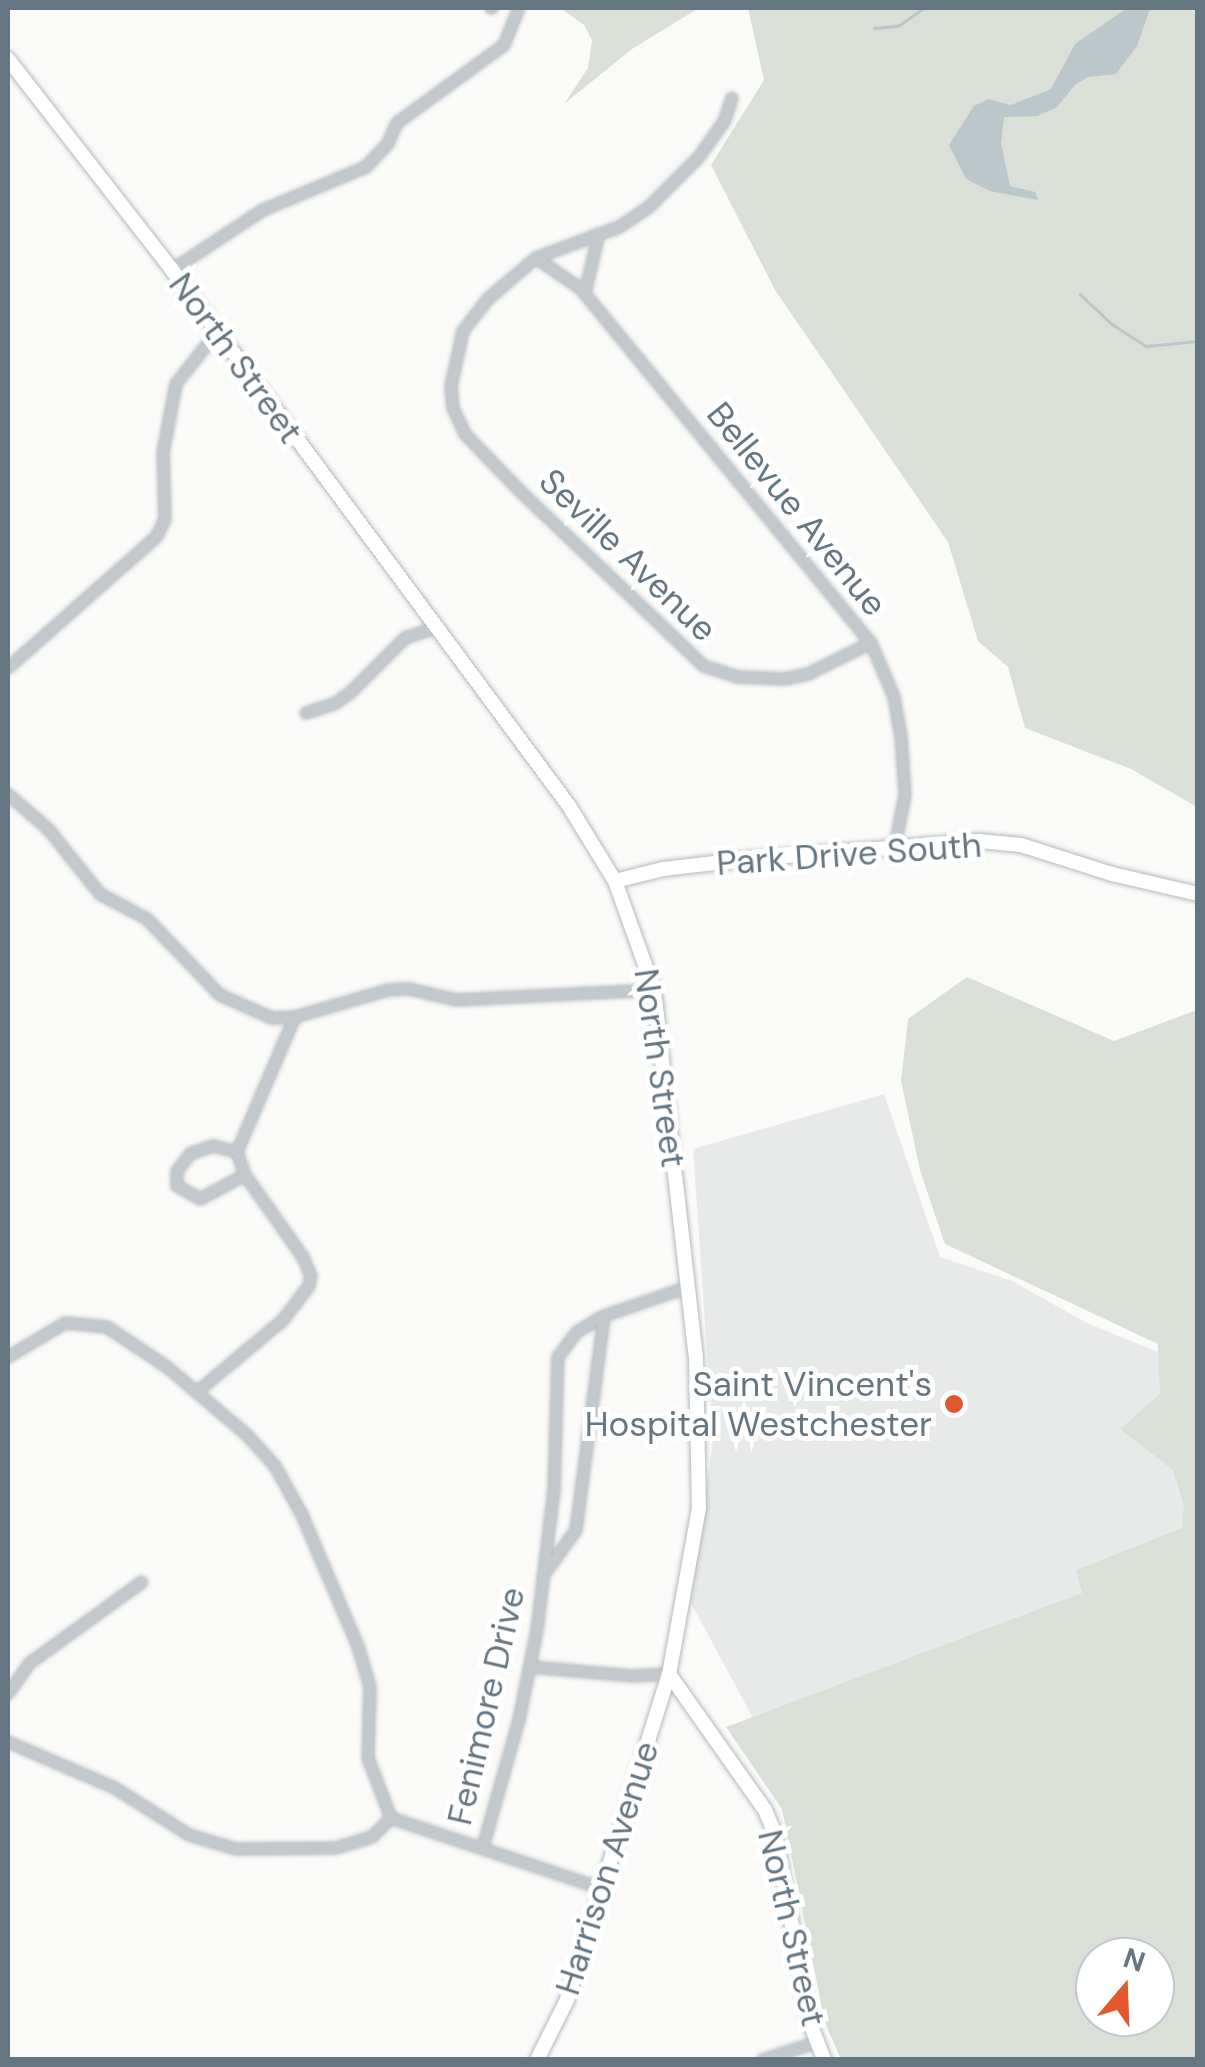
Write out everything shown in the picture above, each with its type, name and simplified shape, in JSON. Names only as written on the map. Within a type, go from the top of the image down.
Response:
[{"type":"main road","name":"North Street","points":[[8,59],[172,270],[569,806],[615,882],[654,990],[688,1287],[700,1434],[700,1508],[668,1674],[764,1810],[774,1834],[810,2023],[824,2060]]},
{"type":"main road","name":"Park Drive South","points":[[615,882],[664,869],[979,841],[1021,845],[1112,874],[1198,894]]},
{"type":"main road","name":"Harrison Avenue","points":[[537,2060],[567,2000],[668,1674]]},
{"type":"street","points":[[172,270],[263,210],[366,167],[388,143],[397,124],[504,45],[519,8]]},
{"type":"street","points":[[536,258],[633,218],[699,157],[725,120],[732,98]]},
{"type":"street","points":[[584,293],[600,234]]},
{"type":"street","name":"Bellevue Avenue","points":[[536,258],[584,293],[870,643],[894,697],[900,722],[905,795],[894,846]]},
{"type":"street","name":"Seville Avenue","points":[[536,258],[505,282],[463,331],[451,386],[452,408],[465,434],[665,634],[704,666],[737,677],[784,679],[808,674],[870,643]]},
{"type":"street","points":[[8,668],[157,536],[165,519],[163,454],[176,384],[217,332]]},
{"type":"street","points":[[306,712],[336,703],[394,646],[435,628]]},
{"type":"street","points":[[8,794],[49,830],[100,894],[147,920],[220,996],[272,1018],[296,1017],[388,990],[409,989],[456,1000],[654,990]]},
{"type":"street","points":[[197,1392],[284,1320],[309,1286],[311,1276],[302,1257],[245,1175],[236,1152],[296,1017]]},
{"type":"street","points":[[236,1152],[213,1146],[190,1154],[177,1170],[177,1186],[200,1199],[245,1175]]},
{"type":"street","name":"Fenimore Drive","points":[[483,1848],[530,1667],[544,1576],[554,1490],[558,1357],[577,1332],[604,1316],[688,1287]]},
{"type":"street","name":"Fenimore Drive","points":[[544,1576],[576,1530],[604,1316]]},
{"type":"street","points":[[8,1357],[65,1323],[93,1323],[118,1333],[197,1392],[247,1435],[275,1466],[302,1515],[367,1672],[368,1758],[391,1818]]},
{"type":"street","points":[[8,1694],[30,1663],[142,1582]]},
{"type":"street","points":[[530,1667],[632,1676],[668,1674]]},
{"type":"street","points":[[8,1742],[115,1788],[190,1836],[236,1849],[336,1848],[372,1837],[391,1818]]},
{"type":"street","points":[[391,1818],[603,1889]]},
{"type":"street","points":[[763,2060],[817,2042]]},
{"type":"shaded area","points":[[560,8],[699,8],[632,49],[564,104],[588,68],[592,40],[584,25]]},
{"type":"shaded area","points":[[748,8],[1197,8],[1197,807],[1131,769],[1025,728],[1008,667],[978,641],[948,542],[775,290],[711,165],[764,80]]},
{"type":"shaded area","points":[[1127,8],[1150,9],[1137,46],[1116,74],[1088,77],[1076,84],[1056,108],[1037,116],[1004,117],[1001,143],[1010,186],[1035,192],[1038,200],[990,191],[966,179],[949,145],[974,106],[988,99],[1011,105],[1051,89],[1075,44]]},
{"type":"shaded area","points":[[967,977],[1114,1041],[1197,1010],[1197,2059],[841,2059],[825,2023],[782,1809],[726,1727],[1082,1593],[1076,1570],[1182,1528],[1184,1506],[1173,1470],[1120,1429],[1160,1394],[1158,1344],[945,1244],[920,1170],[901,1081],[908,1019]]},
{"type":"shaded area","name":"Saint Vincent's Hospital Westchester","points":[[884,1094],[940,1257],[1012,1281],[1087,1323],[1197,1368],[1197,1550],[753,1718],[691,1603],[713,1440],[693,1149]]},
{"type":"waterway","points":[[874,28],[898,26],[924,8]]},
{"type":"waterway","points":[[1080,294],[1112,324],[1146,346],[1198,341]]},
{"type":"place","name":"Saint Vincent's Hospital Westchester","points":[[954,1404]]}]
